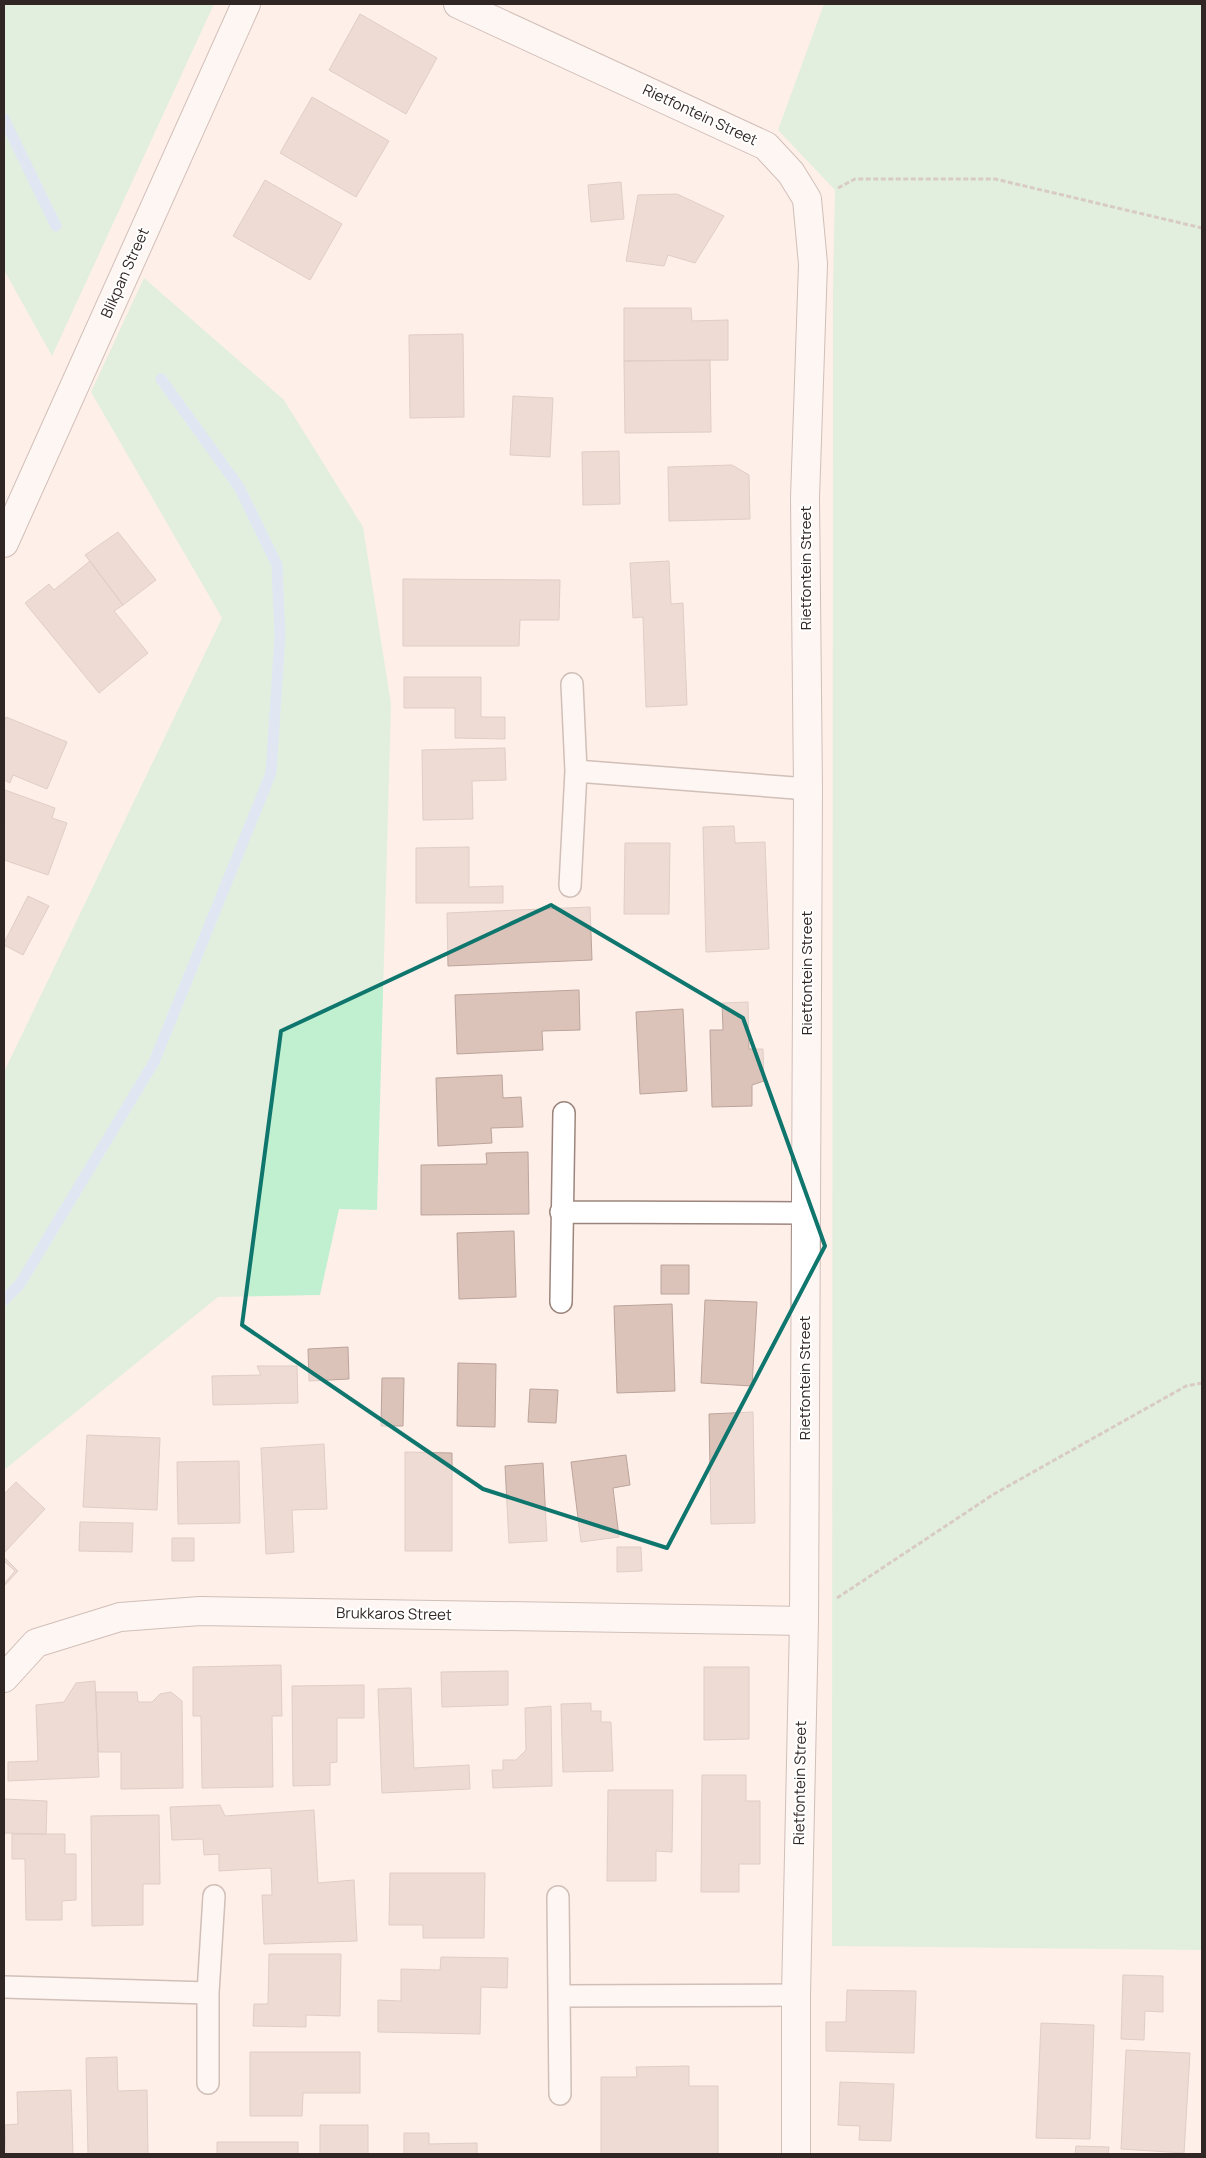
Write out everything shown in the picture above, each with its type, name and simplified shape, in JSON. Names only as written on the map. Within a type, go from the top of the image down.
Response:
[{"type":"street","name":"Blikpan Street","points":[[4,543],[246,4]]},
{"type":"street","name":"Rietfontein Street","points":[[458,4],[766,146],[791,173],[807,199],[813,264],[806,498],[808,789],[804,1621],[796,1994],[796,2154]]},
{"type":"street","name":"Brukkaros Street","points":[[4,1678],[36,1643],[120,1617],[229,1612],[804,1621]]},
{"type":"lane","points":[[570,886],[576,771],[572,684]]},
{"type":"lane","points":[[576,771],[808,789]]},
{"type":"lane","points":[[561,1302],[564,1113]]},
{"type":"lane","points":[[561,1212],[806,1213]]},
{"type":"lane","points":[[208,2083],[208,1993],[214,1896]]},
{"type":"lane","points":[[558,1897],[560,2094]]},
{"type":"lane","points":[[4,1987],[208,1993]]},
{"type":"lane","points":[[559,1996],[796,1994]]},
{"type":"path","points":[[807,199],[835,189],[854,179],[995,179],[1202,228]]},
{"type":"path","points":[[804,1621],[994,1494],[1186,1386],[1202,1383]]},
{"type":"highlighted area","points":[[551,905],[743,1018],[825,1246],[667,1548],[483,1489],[242,1325],[281,1031]]},
{"type":"green space","points":[[4,4],[214,4],[52,356],[4,270]]},
{"type":"green space","points":[[824,4],[1202,4],[1202,1950],[832,1946],[833,290],[835,190],[778,130]]},
{"type":"green space","points":[[144,278],[284,400],[363,527],[391,704],[377,1210],[339,1209],[320,1295],[218,1297],[4,1470],[4,1072],[222,618],[91,392]]},
{"type":"building","points":[[360,14],[437,58],[406,114],[329,70]]},
{"type":"building","points":[[312,97],[389,141],[356,197],[280,153]]},
{"type":"building","points":[[265,180],[342,224],[310,280],[233,236]]},
{"type":"building","points":[[621,182],[624,219],[591,222],[588,185]]},
{"type":"building","points":[[677,194],[724,216],[695,263],[668,255],[664,266],[626,261],[638,195]]},
{"type":"building","points":[[624,308],[691,308],[692,321],[728,320],[728,360],[624,361]]},
{"type":"building","points":[[463,334],[464,417],[410,418],[409,335]]},
{"type":"building","points":[[710,360],[711,432],[625,433],[624,361]]},
{"type":"building","points":[[513,396],[553,398],[550,457],[510,455]]},
{"type":"building","points":[[619,451],[620,504],[583,505],[582,452]]},
{"type":"building","points":[[732,465],[749,475],[750,519],[669,521],[668,467]]},
{"type":"building","points":[[118,532],[156,580],[123,605],[85,555]]},
{"type":"building","points":[[90,561],[123,605],[114,611],[148,653],[99,693],[25,603],[49,584],[54,590]]},
{"type":"building","points":[[669,561],[671,604],[683,603],[687,705],[646,707],[643,617],[633,618],[630,563]]},
{"type":"building","points":[[403,579],[560,580],[559,620],[520,620],[519,646],[403,646]]},
{"type":"building","points":[[404,677],[481,677],[481,717],[505,717],[505,739],[455,738],[455,708],[404,708]]},
{"type":"building","points":[[6,717],[67,742],[47,789],[13,775],[10,783],[4,780],[4,723]]},
{"type":"building","points":[[505,748],[506,780],[472,781],[473,819],[423,820],[422,750]]},
{"type":"building","points":[[5,790],[55,808],[52,818],[67,823],[48,875],[4,860]]},
{"type":"building","points":[[734,826],[735,843],[765,842],[769,949],[706,952],[703,827]]},
{"type":"building","points":[[625,843],[670,843],[669,914],[624,914]]},
{"type":"building","points":[[469,847],[469,887],[503,886],[503,903],[416,903],[416,848]]},
{"type":"building","points":[[28,896],[49,906],[23,955],[4,945],[4,943]]},
{"type":"building","points":[[590,907],[592,960],[448,966],[447,913]]},
{"type":"building","points":[[579,990],[580,1030],[542,1031],[543,1050],[457,1054],[455,995]]},
{"type":"building","points":[[748,1002],[749,1049],[763,1049],[764,1081],[752,1085],[752,1106],[712,1107],[710,1030],[723,1030],[722,1003]]},
{"type":"building","points":[[683,1009],[687,1091],[640,1094],[636,1012]]},
{"type":"building","points":[[502,1075],[503,1098],[521,1097],[523,1127],[491,1128],[492,1143],[438,1146],[436,1078]]},
{"type":"building","points":[[528,1152],[529,1214],[421,1215],[421,1165],[487,1164],[486,1153]]},
{"type":"building","points":[[514,1231],[516,1297],[459,1299],[457,1233]]},
{"type":"building","points":[[661,1265],[689,1265],[689,1294],[661,1294]]},
{"type":"building","points":[[705,1300],[757,1302],[752,1386],[701,1383]]},
{"type":"building","points":[[672,1304],[675,1391],[617,1393],[614,1306]]},
{"type":"building","points":[[348,1347],[349,1379],[309,1381],[308,1349]]},
{"type":"building","points":[[458,1363],[496,1364],[495,1427],[457,1426]]},
{"type":"building","points":[[257,1366],[297,1366],[298,1403],[213,1405],[212,1376],[261,1375]]},
{"type":"building","points":[[382,1378],[404,1378],[403,1426],[381,1426]]},
{"type":"building","points":[[530,1389],[558,1390],[556,1423],[528,1422]]},
{"type":"building","points":[[753,1412],[755,1523],[711,1524],[709,1414]]},
{"type":"building","points":[[87,1435],[160,1438],[157,1510],[83,1507]]},
{"type":"building","points":[[324,1444],[327,1509],[292,1510],[294,1552],[266,1554],[261,1448]]},
{"type":"building","points":[[405,1452],[452,1453],[452,1551],[405,1551]]},
{"type":"building","points":[[626,1455],[630,1485],[613,1488],[619,1537],[581,1542],[571,1462]]},
{"type":"building","points":[[239,1461],[240,1523],[178,1524],[177,1462]]},
{"type":"building","points":[[543,1463],[547,1541],[509,1543],[505,1466]]},
{"type":"building","points":[[16,1482],[45,1509],[4,1553],[4,1494]]},
{"type":"building","points":[[80,1522],[133,1523],[132,1552],[79,1551]]},
{"type":"building","points":[[172,1538],[194,1538],[194,1561],[172,1561]]},
{"type":"building","points":[[617,1547],[641,1547],[642,1571],[617,1572]]},
{"type":"building","points":[[4,1557],[18,1571],[4,1586],[15,1571],[4,1561]]},
{"type":"building","points":[[281,1665],[282,1716],[272,1716],[273,1787],[202,1788],[201,1716],[193,1716],[193,1667]]},
{"type":"building","points":[[704,1667],[749,1667],[749,1739],[704,1740]]},
{"type":"building","points":[[508,1671],[508,1705],[442,1707],[441,1672]]},
{"type":"building","points":[[95,1681],[99,1777],[8,1781],[8,1762],[38,1761],[36,1705],[64,1702],[76,1683]]},
{"type":"building","points":[[364,1685],[364,1718],[337,1718],[337,1762],[330,1763],[330,1785],[293,1786],[292,1686]]},
{"type":"building","points":[[411,1688],[414,1768],[469,1765],[470,1789],[382,1793],[378,1689]]},
{"type":"building","points":[[96,1692],[137,1692],[138,1702],[152,1702],[160,1694],[171,1692],[182,1701],[183,1788],[121,1789],[121,1752],[98,1752]]},
{"type":"building","points":[[591,1703],[591,1711],[601,1711],[601,1722],[611,1722],[613,1771],[563,1772],[561,1704]]},
{"type":"building","points":[[551,1706],[552,1786],[493,1788],[492,1770],[503,1770],[503,1760],[516,1760],[526,1750],[525,1708]]},
{"type":"building","points":[[702,1775],[746,1775],[746,1801],[760,1801],[760,1864],[739,1864],[739,1892],[701,1892]]},
{"type":"building","points":[[608,1790],[673,1790],[672,1852],[656,1851],[656,1881],[607,1881]]},
{"type":"building","points":[[4,1799],[47,1801],[46,1834],[4,1833]]},
{"type":"building","points":[[220,1805],[225,1816],[314,1810],[318,1883],[354,1880],[357,1941],[264,1944],[262,1895],[272,1895],[271,1868],[219,1871],[219,1854],[204,1855],[203,1839],[172,1840],[170,1807]]},
{"type":"building","points":[[159,1815],[160,1884],[143,1884],[143,1925],[92,1926],[91,1816]]},
{"type":"building","points":[[12,1834],[65,1834],[65,1854],[76,1854],[76,1900],[62,1901],[62,1920],[26,1920],[25,1859],[12,1859]]},
{"type":"building","points":[[390,1873],[485,1873],[484,1938],[423,1938],[423,1925],[389,1925]]},
{"type":"building","points":[[269,1954],[341,1954],[340,2016],[306,2015],[306,2027],[253,2026],[254,2004],[268,2004]]},
{"type":"building","points":[[441,1957],[508,1958],[507,1988],[481,1987],[480,2034],[378,2032],[378,2000],[401,2001],[401,1969],[440,1970]]},
{"type":"building","points":[[1123,1975],[1163,1976],[1163,2012],[1145,2011],[1144,2040],[1121,2039]]},
{"type":"building","points":[[847,1990],[916,1991],[914,2053],[826,2051],[826,2022],[846,2022]]},
{"type":"building","points":[[1041,2023],[1094,2025],[1090,2139],[1036,2138]]},
{"type":"building","points":[[1126,2050],[1190,2053],[1184,2153],[1121,2149]]},
{"type":"building","points":[[250,2052],[360,2052],[360,2093],[303,2093],[302,2116],[250,2116]]},
{"type":"building","points":[[117,2057],[118,2091],[147,2090],[148,2154],[88,2154],[86,2058]]},
{"type":"building","points":[[689,2066],[689,2086],[718,2086],[718,2154],[601,2154],[601,2077],[637,2077],[636,2067]]},
{"type":"building","points":[[840,2082],[894,2084],[891,2141],[859,2140],[860,2126],[838,2125]]},
{"type":"building","points":[[71,2090],[73,2154],[6,2154],[5,2125],[18,2124],[17,2092]]},
{"type":"building","points":[[320,2125],[368,2125],[368,2154],[320,2154]]},
{"type":"building","points":[[404,2133],[429,2133],[429,2144],[477,2143],[477,2154],[404,2154]]},
{"type":"building","points":[[217,2142],[298,2142],[298,2154],[217,2154]]},
{"type":"building","points":[[1076,2146],[1109,2147],[1108,2154],[1075,2154]]},
{"type":"waterway","points":[[4,119],[56,226]]},
{"type":"waterway","points":[[4,1300],[20,1284],[154,1062],[271,773],[280,636],[277,565],[239,487],[161,379]]}]
